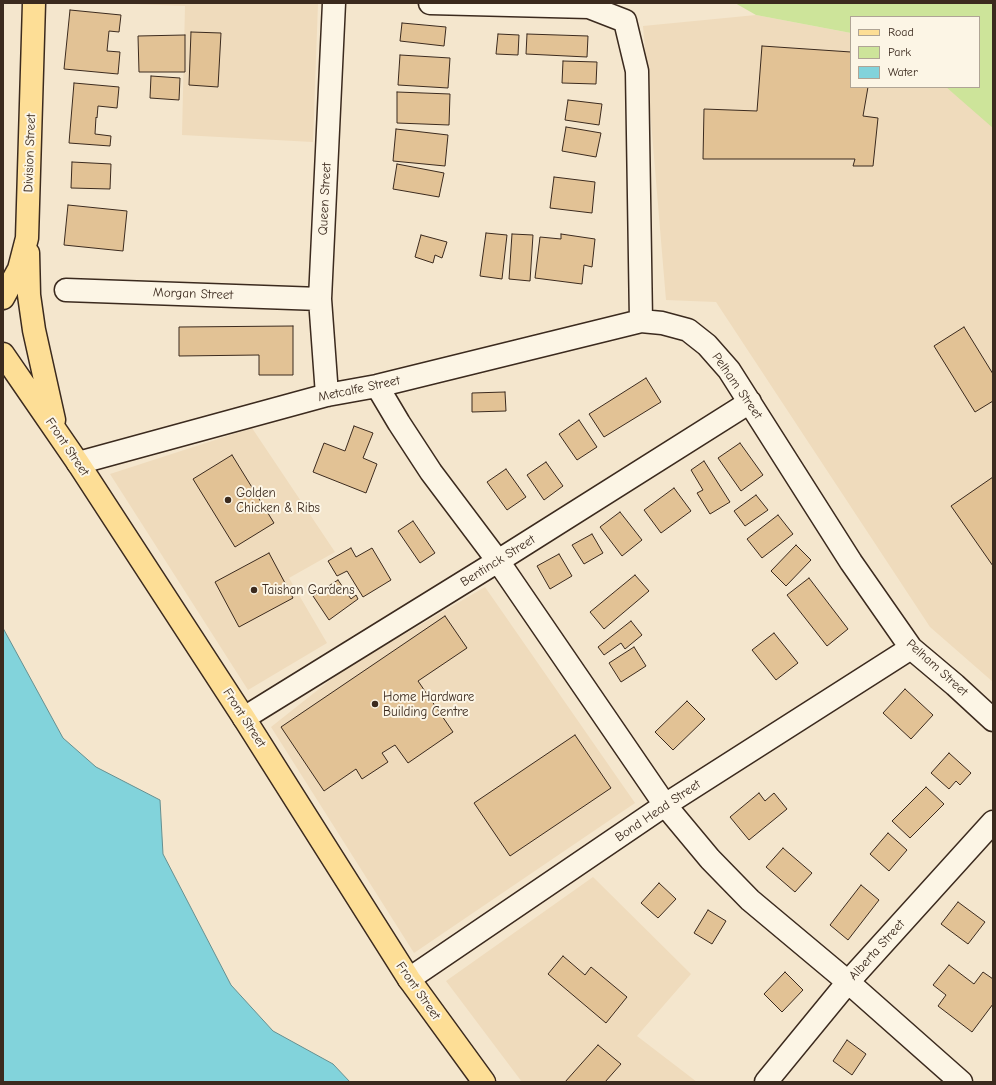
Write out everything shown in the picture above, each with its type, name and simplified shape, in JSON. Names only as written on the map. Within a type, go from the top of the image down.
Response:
[{"type":"main road","name":"Division Street","points":[[3,298],[19,270],[27,238],[34,3]]},
{"type":"main road","points":[[27,238],[29,295],[34,330],[57,432]]},
{"type":"main road","name":"Front Street","points":[[3,354],[78,463],[244,718],[409,979],[484,1082]]},
{"type":"main road","points":[[3,382],[31,394]]},
{"type":"street","name":"Queen Street","points":[[327,395],[320,299],[334,3]]},
{"type":"street","points":[[430,3],[589,7],[625,21],[637,71],[641,321]]},
{"type":"street","name":"Morgan Street","points":[[66,290],[320,299]]},
{"type":"street","name":"Metcalfe Street","points":[[78,463],[327,395],[377,386],[641,321]]},
{"type":"street","name":"Pelham Street","points":[[641,321],[662,323],[688,330],[707,345],[729,370],[850,562],[911,648],[956,685],[993,720]]},
{"type":"street","points":[[377,386],[399,424],[431,472],[498,561],[665,805],[710,859],[750,900],[848,982],[961,1082]]},
{"type":"street","name":"Bentinck Street","points":[[244,718],[498,561],[750,402]]},
{"type":"street","name":"Bond Head Street","points":[[409,979],[665,805],[911,648]]},
{"type":"street","name":"Alberta Street","points":[[766,1082],[848,982],[993,822]]},
{"type":"shaded area","points":[[107,3],[318,3],[313,142],[182,135],[185,6]]},
{"type":"shaded area","points":[[756,15],[850,33],[850,88],[947,88],[993,122],[993,682],[930,627],[716,302],[666,300],[643,26]]},
{"type":"shaded area","points":[[252,428],[335,552],[289,578],[327,643],[248,690],[110,474]]},
{"type":"shaded area","points":[[485,587],[635,803],[414,953],[271,727],[343,670]]},
{"type":"shaded area","points":[[593,877],[691,974],[637,1036],[697,1082],[522,1082],[446,981]]},
{"type":"green space","points":[[735,3],[993,3],[993,128],[947,88],[980,88],[980,16],[850,16],[850,33],[756,15]]},
{"type":"water","points":[[3,628],[63,738],[96,767],[160,800],[163,854],[231,985],[273,1031],[333,1064],[350,1082],[3,1082]]},
{"type":"building","points":[[70,10],[121,15],[119,32],[109,31],[107,51],[120,52],[118,74],[64,69]]},
{"type":"building","points":[[402,23],[446,27],[444,46],[400,41]]},
{"type":"building","points":[[191,32],[221,33],[218,87],[189,85]]},
{"type":"building","points":[[498,34],[519,35],[518,55],[496,54]]},
{"type":"building","points":[[527,34],[588,36],[587,57],[526,54]]},
{"type":"building","points":[[185,35],[185,72],[139,72],[138,36]]},
{"type":"building","points":[[762,46],[850,52],[850,88],[868,88],[863,116],[878,118],[873,166],[853,166],[855,159],[703,159],[704,109],[757,111]]},
{"type":"building","points":[[400,55],[450,58],[448,88],[398,85]]},
{"type":"building","points":[[563,61],[597,62],[596,84],[562,83]]},
{"type":"building","points":[[151,76],[180,78],[179,100],[150,98]]},
{"type":"building","points":[[74,83],[119,87],[117,108],[98,106],[97,118],[96,117],[95,134],[111,136],[110,146],[69,143]]},
{"type":"building","points":[[397,92],[450,94],[449,125],[397,123]]},
{"type":"building","points":[[568,100],[602,104],[599,125],[565,120]]},
{"type":"building","points":[[566,127],[601,133],[596,157],[562,151]]},
{"type":"building","points":[[396,129],[448,135],[445,166],[393,161]]},
{"type":"building","points":[[72,162],[111,164],[110,189],[71,188]]},
{"type":"building","points":[[397,164],[444,173],[439,197],[393,189]]},
{"type":"building","points":[[554,177],[595,182],[592,213],[550,208]]},
{"type":"building","points":[[68,205],[127,211],[123,251],[64,245]]},
{"type":"building","points":[[486,233],[507,235],[502,279],[480,276]]},
{"type":"building","points":[[512,234],[533,235],[530,281],[509,279]]},
{"type":"building","points":[[561,234],[595,239],[592,267],[584,265],[582,284],[535,278],[540,237],[561,239]]},
{"type":"building","points":[[421,235],[447,242],[442,258],[435,255],[433,263],[415,257]]},
{"type":"building","points":[[293,326],[293,375],[259,375],[259,355],[179,356],[179,327]]},
{"type":"building","points":[[964,327],[993,374],[993,401],[975,412],[934,346]]},
{"type":"building","points":[[646,378],[661,402],[604,437],[589,414]]},
{"type":"building","points":[[505,392],[506,411],[472,412],[472,393]]},
{"type":"building","points":[[579,420],[597,447],[577,460],[559,434]]},
{"type":"building","points":[[354,426],[373,433],[363,458],[377,464],[366,493],[313,472],[324,443],[345,451]]},
{"type":"building","points":[[740,443],[763,475],[741,491],[718,458]]},
{"type":"building","points":[[232,455],[274,523],[235,547],[193,479]]},
{"type":"building","points":[[704,461],[730,502],[710,514],[697,493],[703,490],[691,470]]},
{"type":"building","points":[[546,462],[563,486],[544,500],[527,475]]},
{"type":"building","points":[[506,469],[526,497],[507,510],[487,482]]},
{"type":"building","points":[[993,477],[993,566],[951,506]]},
{"type":"building","points":[[674,488],[691,511],[661,533],[644,510]]},
{"type":"building","points":[[756,495],[768,510],[745,526],[734,511]]},
{"type":"building","points":[[620,512],[642,540],[622,556],[600,527]]},
{"type":"building","points":[[778,515],[793,534],[762,558],[747,539]]},
{"type":"building","points":[[413,521],[435,553],[420,563],[398,531]]},
{"type":"building","points":[[592,534],[603,553],[584,564],[572,545]]},
{"type":"building","points":[[796,545],[811,560],[786,586],[771,571]]},
{"type":"building","points":[[351,548],[356,557],[372,548],[391,580],[363,597],[347,571],[337,576],[328,561]]},
{"type":"building","name":"Taishan Gardens","points":[[269,553],[293,598],[239,627],[215,582]]},
{"type":"building","points":[[559,554],[572,576],[550,589],[537,566]]},
{"type":"building","points":[[635,575],[649,591],[604,629],[590,612]]},
{"type":"building","points":[[809,578],[848,629],[827,646],[787,595]]},
{"type":"building","points":[[338,580],[351,599],[356,595],[358,599],[329,620],[313,596]]},
{"type":"building","name":"Home Hardware Building Centre","points":[[445,616],[467,648],[418,681],[453,732],[408,763],[395,745],[382,753],[388,762],[362,779],[356,769],[324,791],[281,727]]},
{"type":"building","points":[[631,621],[642,635],[625,649],[621,643],[604,655],[598,647]]},
{"type":"building","points":[[774,633],[798,663],[776,680],[752,650]]},
{"type":"building","points":[[634,647],[646,666],[621,682],[609,663]]},
{"type":"building","points":[[905,689],[933,715],[911,739],[883,713]]},
{"type":"building","points":[[687,701],[705,719],[673,750],[655,732]]},
{"type":"building","points":[[575,735],[611,788],[510,856],[474,803]]},
{"type":"building","points":[[949,753],[971,773],[960,785],[956,781],[949,789],[931,773]]},
{"type":"building","points":[[926,787],[944,804],[910,838],[892,821]]},
{"type":"building","points":[[759,793],[765,801],[774,793],[787,809],[749,840],[730,817]]},
{"type":"building","points":[[888,833],[907,850],[889,871],[870,854]]},
{"type":"building","points":[[783,848],[812,873],[795,892],[766,867]]},
{"type":"building","points":[[659,883],[676,899],[658,918],[641,903]]},
{"type":"building","points":[[861,885],[879,900],[848,940],[830,925]]},
{"type":"building","points":[[958,902],[985,922],[968,944],[941,924]]},
{"type":"building","points":[[708,910],[726,921],[712,944],[694,933]]},
{"type":"building","points":[[563,956],[585,975],[591,967],[627,997],[606,1023],[548,974]]},
{"type":"building","points":[[949,965],[974,984],[983,972],[993,979],[993,1004],[972,1032],[938,1006],[946,995],[933,985]]},
{"type":"building","points":[[785,972],[803,990],[782,1012],[764,994]]},
{"type":"building","points":[[847,1040],[866,1054],[852,1075],[833,1061]]},
{"type":"building","points":[[598,1045],[621,1064],[605,1082],[565,1082]]},
{"type":"place","name":"Golden Chicken & Ribs","points":[[228,500]]},
{"type":"place","name":"Taishan Gardens","points":[[254,590]]},
{"type":"place","name":"Home Hardware Building Centre","points":[[375,704]]}]
